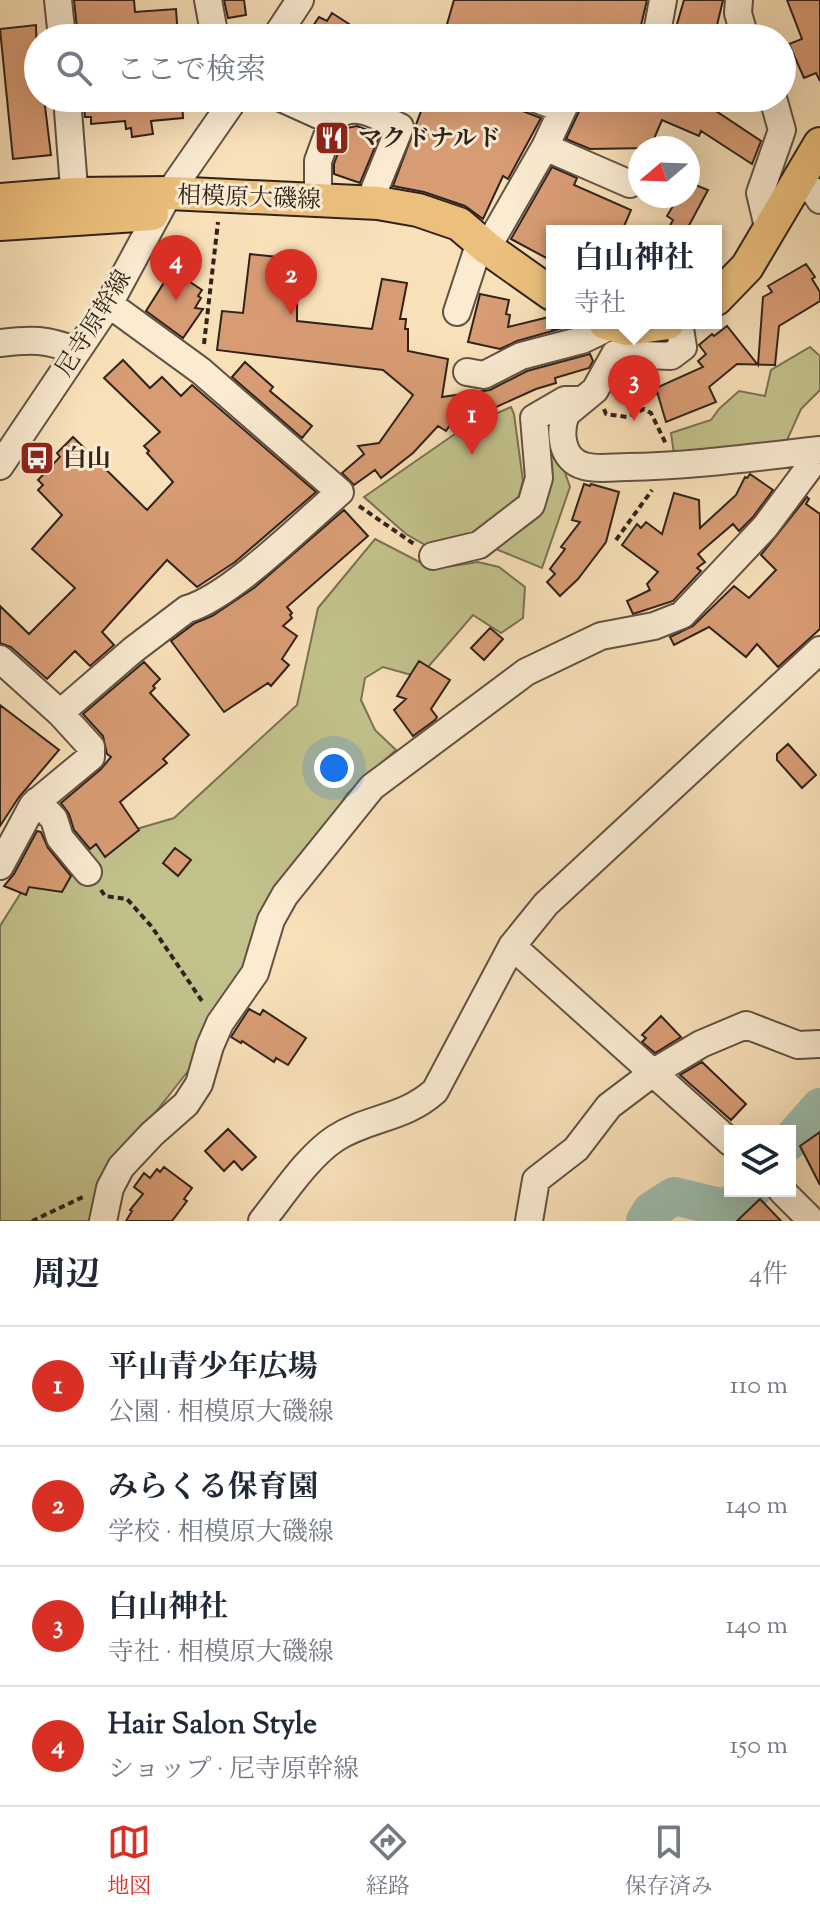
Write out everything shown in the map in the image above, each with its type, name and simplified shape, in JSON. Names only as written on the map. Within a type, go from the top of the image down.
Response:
[{"type":"main road","points":[[722,293],[747,267],[769,231],[808,193],[820,144]]},
{"type":"main road","name":"相模原大磯線","points":[[0,200],[76,206],[318,199],[418,210],[459,224],[483,246],[546,290]]},
{"type":"main road","name":"相模原大磯線","points":[[163,203],[219,213],[320,213],[367,218],[436,232],[483,246]]},
{"type":"main road","name":"相模原大磯線","points":[[0,224],[76,206]]},
{"type":"street","points":[[58,0],[61,24]]},
{"type":"street","points":[[208,0],[212,24]]},
{"type":"street","points":[[284,24],[300,0]]},
{"type":"street","points":[[659,24],[663,0]]},
{"type":"street","points":[[739,0],[741,24]]},
{"type":"street","points":[[68,112],[76,206]]},
{"type":"street","name":"尼寺原幹線","points":[[0,466],[109,304],[163,203],[222,112]]},
{"type":"street","points":[[312,112],[332,121]]},
{"type":"street","points":[[318,199],[318,161],[332,121],[340,112]]},
{"type":"street","points":[[368,112],[400,127],[369,203]]},
{"type":"street","points":[[457,312],[483,246],[545,147],[561,112]]},
{"type":"street","points":[[769,231],[760,193],[782,130],[777,112]]},
{"type":"street","points":[[545,147],[628,183]]},
{"type":"street","points":[[60,713],[176,617],[228,588],[340,492],[201,371],[109,304]]},
{"type":"street","points":[[480,379],[521,356],[582,340],[600,329]]},
{"type":"street","points":[[680,329],[683,347],[671,356],[615,354],[588,395],[566,414],[562,424],[562,439],[573,460],[583,466],[597,468],[667,466],[820,452]]},
{"type":"street","points":[[0,343],[51,340],[77,351]]},
{"type":"street","points":[[433,556],[479,545],[531,505],[539,478],[534,418],[565,400],[588,395]]},
{"type":"street","points":[[103,1221],[110,1188],[121,1167],[186,1104],[199,1084],[219,1026],[255,973],[271,920],[285,895],[372,787],[526,672],[571,648],[618,630],[654,626],[682,615],[765,527],[820,452]]},
{"type":"street","points":[[262,1221],[320,1150],[336,1138],[420,1105],[435,1091],[512,946],[546,904],[820,650]]},
{"type":"street","points":[[0,659],[60,713],[91,747],[91,757],[37,801],[0,866]]},
{"type":"street","points":[[37,801],[54,819],[60,838],[88,872]]},
{"type":"street","points":[[512,946],[724,1136]]},
{"type":"street","points":[[529,1221],[536,1180],[576,1149],[609,1106],[654,1072],[701,1044],[746,1025],[798,1045],[820,1044]]},
{"type":"street","points":[[788,1197],[812,1221]]},
{"type":"path","points":[[201,371],[219,213]]},
{"type":"path","points":[[588,395],[606,414],[627,417],[644,409],[651,413],[667,466],[616,540]]},
{"type":"path","points":[[340,492],[433,556]]},
{"type":"path","points":[[105,896],[127,899],[152,927],[219,1026]]},
{"type":"path","points":[[32,1221],[98,1190],[110,1188]]},
{"type":"shaded area","points":[[810,347],[820,356],[820,390],[801,409],[787,440],[720,451],[674,454],[671,433],[711,420],[739,391],[765,396],[771,370]]},
{"type":"shaded area","points":[[511,407],[523,481],[518,499],[469,540],[432,549],[406,534],[364,497],[462,429]]},
{"type":"shaded area","points":[[549,426],[570,487],[542,568],[491,547],[539,514],[538,432]]},
{"type":"shaded area","points":[[375,539],[433,569],[478,562],[499,567],[525,587],[523,618],[501,633],[473,615],[422,674],[408,674],[383,667],[365,678],[361,700],[375,730],[396,750],[347,794],[321,834],[196,1061],[103,1179],[94,1221],[0,1221],[0,926],[44,856],[174,818],[297,705],[318,608]]},
{"type":"building","points":[[74,0],[134,0],[135,12],[176,9],[177,24],[77,24]]},
{"type":"building","points":[[224,0],[244,0],[246,15],[228,18]]},
{"type":"building","points":[[454,0],[647,0],[641,24],[447,24]]},
{"type":"building","points":[[684,0],[723,0],[717,24],[677,24]]},
{"type":"building","points":[[787,0],[820,0],[820,81],[816,73],[804,78],[796,60],[796,41],[802,39]]},
{"type":"building","points":[[332,13],[349,24],[314,24],[319,17],[327,21]]},
{"type":"building","points":[[24,26],[24,112],[46,112],[51,155],[13,159],[0,29]]},
{"type":"building","points":[[84,112],[183,112],[183,118],[151,121],[153,134],[132,137],[131,128],[126,129],[125,121],[91,124],[91,117],[85,117]]},
{"type":"building","points":[[421,112],[525,112],[541,118],[508,179],[503,176],[483,219],[465,206],[424,192],[393,186]]},
{"type":"building","points":[[579,112],[718,112],[761,141],[752,164],[701,131],[699,136],[662,120],[655,136],[628,136],[628,148],[590,149],[566,139]]},
{"type":"building","points":[[357,126],[380,135],[360,183],[334,174],[334,164],[347,128]]},
{"type":"building","points":[[552,167],[577,178],[574,185],[631,210],[625,225],[546,225],[546,258],[511,239]]},
{"type":"building","points":[[700,187],[708,190],[700,205]]},
{"type":"building","points":[[672,208],[698,208],[689,225],[670,225],[673,220],[667,216]]},
{"type":"building","points":[[250,254],[297,259],[297,321],[372,329],[382,279],[407,283],[400,319],[406,319],[408,351],[448,359],[442,397],[490,390],[527,371],[590,354],[593,361],[589,368],[555,378],[556,383],[485,412],[456,417],[456,425],[450,425],[446,431],[438,426],[413,453],[381,478],[375,470],[354,485],[342,473],[364,454],[358,446],[379,443],[413,395],[383,370],[217,350],[222,311],[243,313]]},
{"type":"building","points":[[806,264],[815,277],[812,279],[820,292],[820,301],[779,326],[775,365],[758,365],[763,297],[772,292],[768,286]]},
{"type":"building","points":[[172,270],[202,290],[195,308],[203,309],[183,338],[146,311]]},
{"type":"building","points":[[480,294],[509,300],[506,314],[510,315],[508,327],[546,318],[546,329],[559,329],[500,349],[468,342]]},
{"type":"building","points":[[727,326],[758,365],[737,364],[709,387],[716,402],[666,422],[656,388],[703,367],[698,361],[706,354],[699,345],[712,334],[714,336]]},
{"type":"building","points":[[123,360],[150,388],[162,377],[181,396],[192,385],[316,492],[235,562],[197,587],[167,560],[102,632],[114,645],[90,666],[75,651],[47,679],[11,647],[0,643],[0,606],[29,634],[75,588],[32,549],[62,515],[38,490],[43,485],[38,480],[60,457],[57,453],[73,437],[147,510],[173,482],[144,446],[160,432],[104,378]]},
{"type":"building","points":[[245,362],[273,387],[270,391],[312,426],[302,438],[232,377]]},
{"type":"building","points":[[645,371],[656,394],[631,407],[618,381]]},
{"type":"building","points":[[750,474],[773,490],[753,517],[739,531],[733,524],[698,554],[705,562],[697,568],[701,571],[673,601],[633,614],[627,601],[650,590],[647,584],[658,572],[622,545],[637,524],[641,528],[646,522],[662,534],[674,493],[699,500],[700,528],[736,495],[745,477]]},
{"type":"building","points":[[584,484],[619,492],[606,542],[578,579],[560,596],[547,582],[555,574],[550,569],[565,549],[561,547],[580,522],[572,520]]},
{"type":"building","points":[[807,497],[806,504],[820,514],[820,629],[778,667],[757,644],[746,657],[709,627],[674,645],[670,637],[693,626],[734,586],[749,598],[776,570],[761,555]]},
{"type":"building","points":[[344,510],[368,536],[287,607],[292,618],[283,626],[297,636],[282,659],[289,665],[271,686],[268,683],[224,712],[171,641],[254,588]]},
{"type":"building","points":[[490,628],[503,639],[484,660],[471,648]]},
{"type":"building","points":[[419,661],[450,680],[431,709],[437,717],[413,736],[394,710],[406,699],[397,696]]},
{"type":"building","points":[[144,662],[160,679],[150,693],[189,735],[163,759],[167,763],[120,802],[139,830],[105,857],[96,844],[90,849],[74,830],[69,814],[61,803],[111,757],[107,754],[103,736],[83,714]]},
{"type":"building","points":[[0,705],[59,750],[19,797],[0,826]]},
{"type":"building","points":[[788,744],[816,775],[802,788],[777,760],[777,754]]},
{"type":"building","points":[[37,831],[41,832],[48,848],[71,876],[62,892],[29,887],[26,895],[4,886],[14,874]]},
{"type":"building","points":[[175,848],[191,860],[178,876],[163,863]]},
{"type":"building","points":[[249,1009],[260,1015],[263,1010],[306,1038],[288,1065],[276,1058],[274,1062],[231,1037]]},
{"type":"building","points":[[661,1016],[681,1037],[655,1053],[642,1042],[646,1038],[642,1035]]},
{"type":"building","points":[[702,1062],[746,1104],[731,1120],[680,1075]]},
{"type":"building","points":[[228,1129],[256,1157],[242,1170],[234,1161],[224,1171],[205,1151]]},
{"type":"building","points":[[820,1132],[820,1185],[800,1146]]},
{"type":"building","points":[[164,1167],[192,1188],[184,1199],[187,1201],[172,1221],[126,1221],[130,1210],[143,1194],[134,1187],[144,1173],[150,1178],[157,1169],[160,1172]]},
{"type":"building","points":[[760,1199],[781,1221],[737,1221]]},
{"type":"waterway","points":[[796,1134],[820,1107]]},
{"type":"waterway","points":[[645,1221],[651,1211],[674,1196],[724,1208],[742,1197]]},
{"type":"place","name":"マクドナルド","points":[[332,138]]},
{"type":"place","name":"Hair Salon Style","points":[[176,301]]},
{"type":"place","name":"みらくる保育園","points":[[291,315]]},
{"type":"place","name":"白山神社","points":[[634,421]]},
{"type":"place","name":"平山青少年広場","points":[[472,455]]},
{"type":"place","name":"白山","points":[[37,458]]}]
